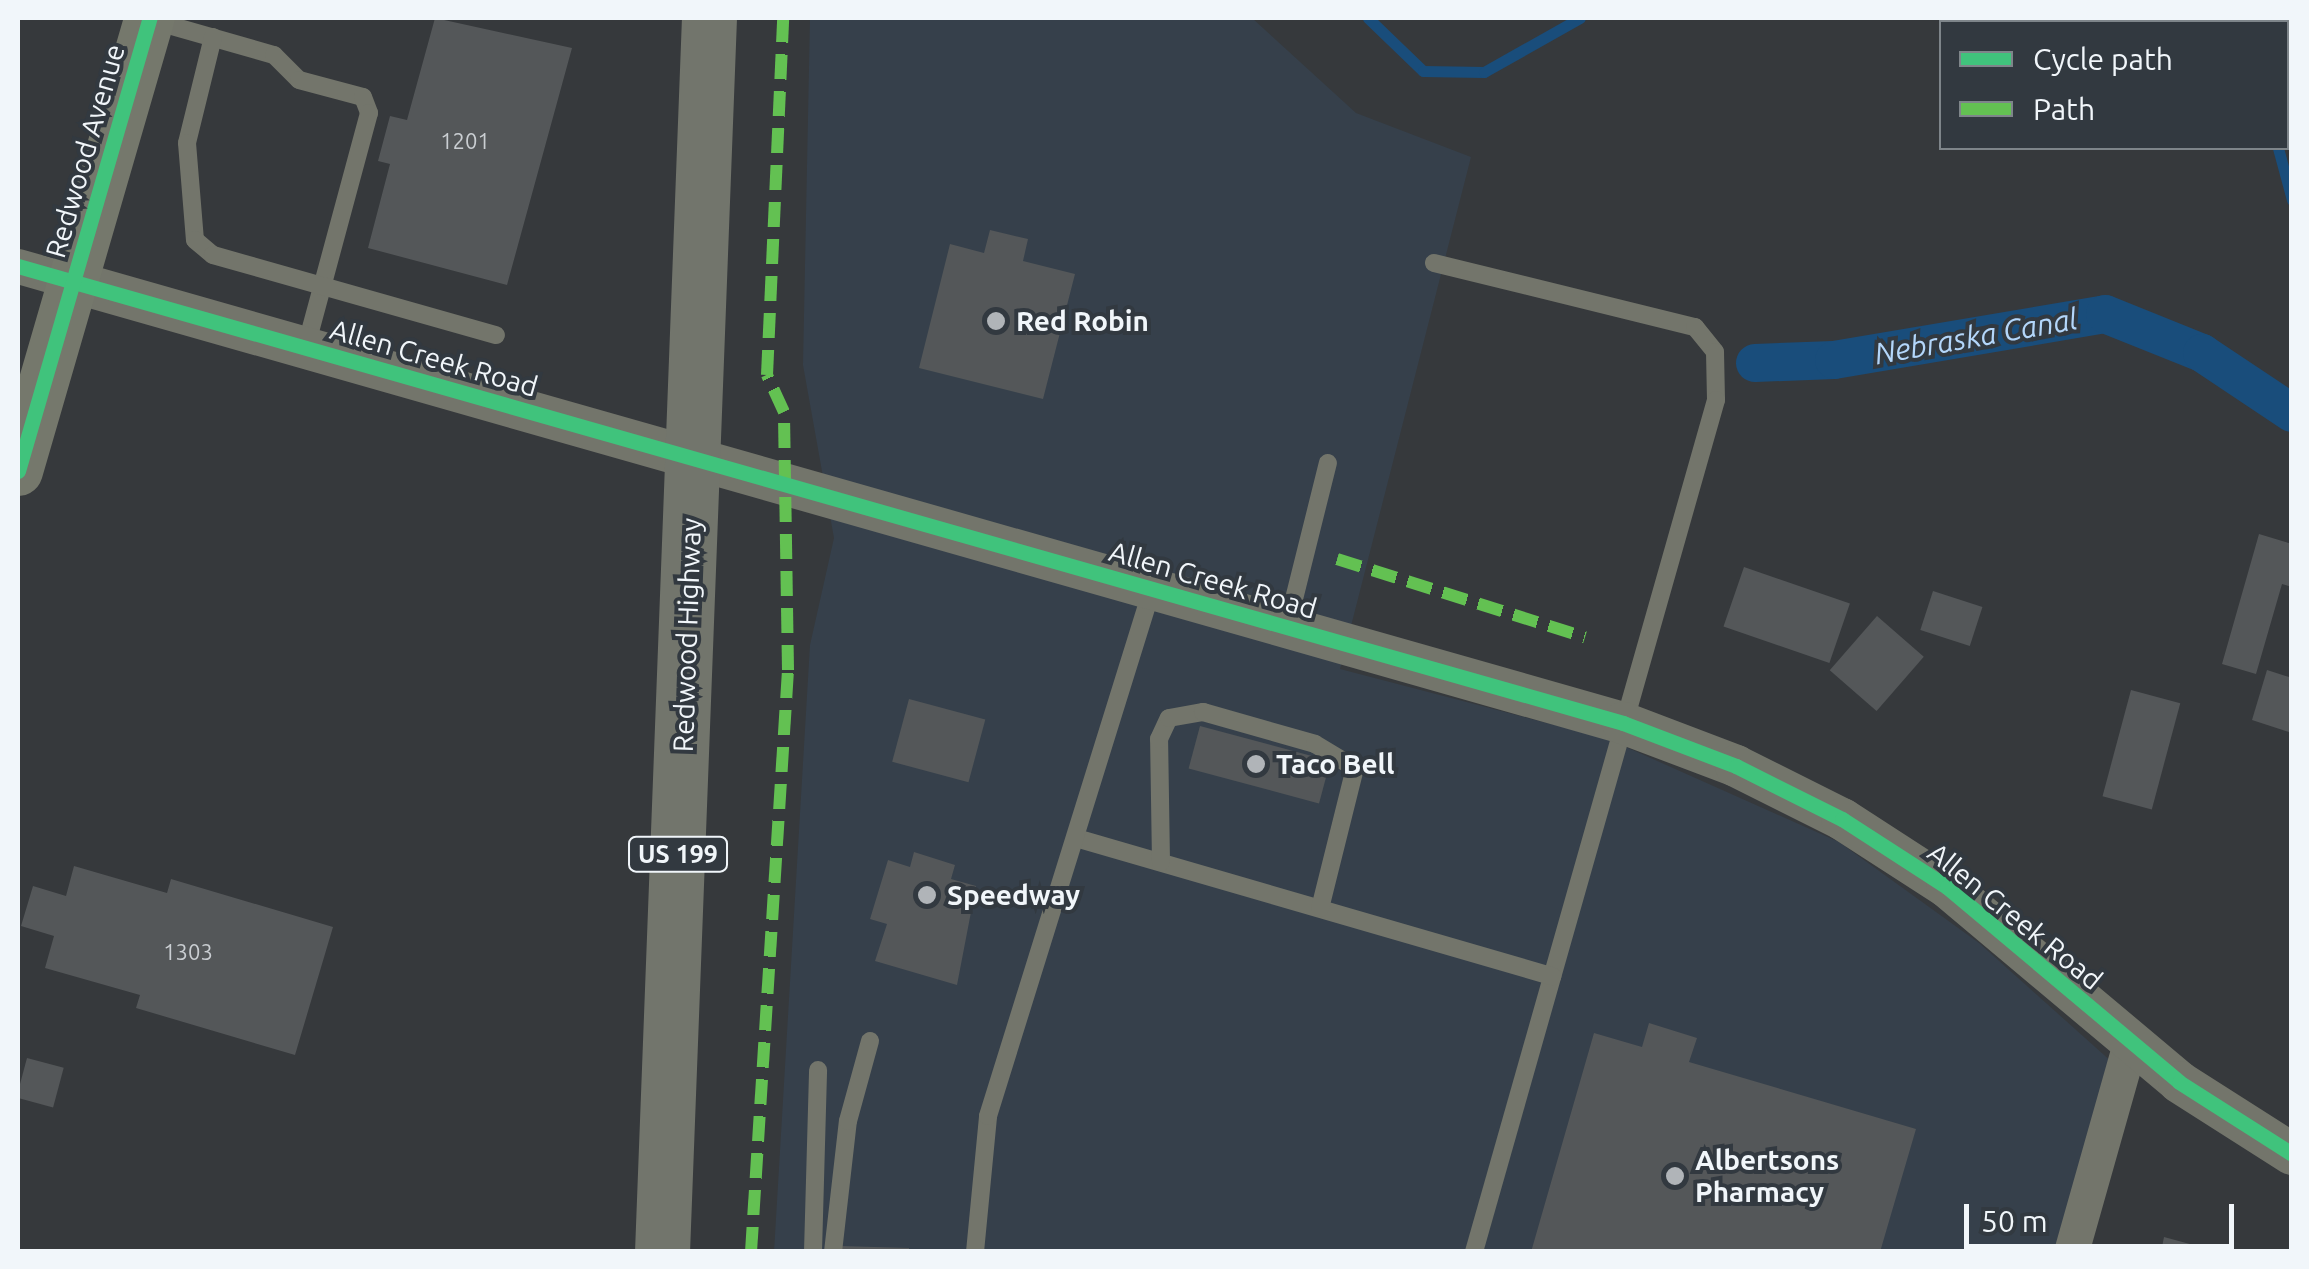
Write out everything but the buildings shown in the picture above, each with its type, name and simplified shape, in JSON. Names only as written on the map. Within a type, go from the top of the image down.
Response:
[{"type":"highway","name":"Redwood Highway","points":[[662,1252],[709,18]]},
{"type":"main road","name":"Redwood Avenue","points":[[18,471],[150,18]]},
{"type":"street","name":"Allen Creek Road","points":[[18,266],[1624,723],[1736,766],[1872,838],[2131,1040],[2292,1154]]},
{"type":"street","points":[[2071,1252],[2131,1040]]},
{"type":"lane","points":[[150,18],[274,55],[299,80],[363,96],[368,113],[306,348]]},
{"type":"lane","points":[[212,38],[187,142],[195,240],[213,255],[496,335]]},
{"type":"lane","points":[[1434,263],[1695,327],[1716,352],[1716,400],[1474,1252]]},
{"type":"lane","points":[[1288,627],[1328,462]]},
{"type":"lane","points":[[974,1252],[988,1116],[1152,589]]},
{"type":"lane","points":[[1161,862],[1159,739],[1169,718],[1203,712],[1315,744],[1355,768],[1320,908]]},
{"type":"lane","points":[[1076,838],[1552,976]]},
{"type":"lane","points":[[834,1252],[848,1121],[870,1041]]},
{"type":"lane","points":[[812,1252],[818,1070]]},
{"type":"shaded area","points":[[810,18],[1252,18],[1356,113],[1471,157],[1340,669],[1608,739],[1839,842],[1979,943],[2113,1063],[2058,1251],[774,1252],[810,645],[834,538],[803,365]]},
{"type":"waterway","points":[[1368,18],[1423,71],[1484,72],[1580,18]]},
{"type":"waterway","points":[[2279,150],[2292,200]]},
{"type":"waterway","name":"Nebraska Canal","points":[[1755,363],[1834,360],[2105,314],[2202,353],[2292,413]]},
{"type":"marked path","points":[[751,1252],[788,670],[784,412],[767,375],[783,18]]},
{"type":"marked path","points":[[1337,559],[1585,637]]},
{"type":"cycle path","points":[[18,471],[150,18]]},
{"type":"cycle path","points":[[18,266],[1623,723],[1736,766],[1842,819],[1947,887],[2179,1082],[2292,1154]]},
{"type":"place","name":"Red Robin","points":[[996,321]]},
{"type":"place","name":"Taco Bell","points":[[1256,764]]},
{"type":"place","name":"Speedway","points":[[927,895]]},
{"type":"place","name":"Albertsons Pharmacy","points":[[1675,1176]]}]
